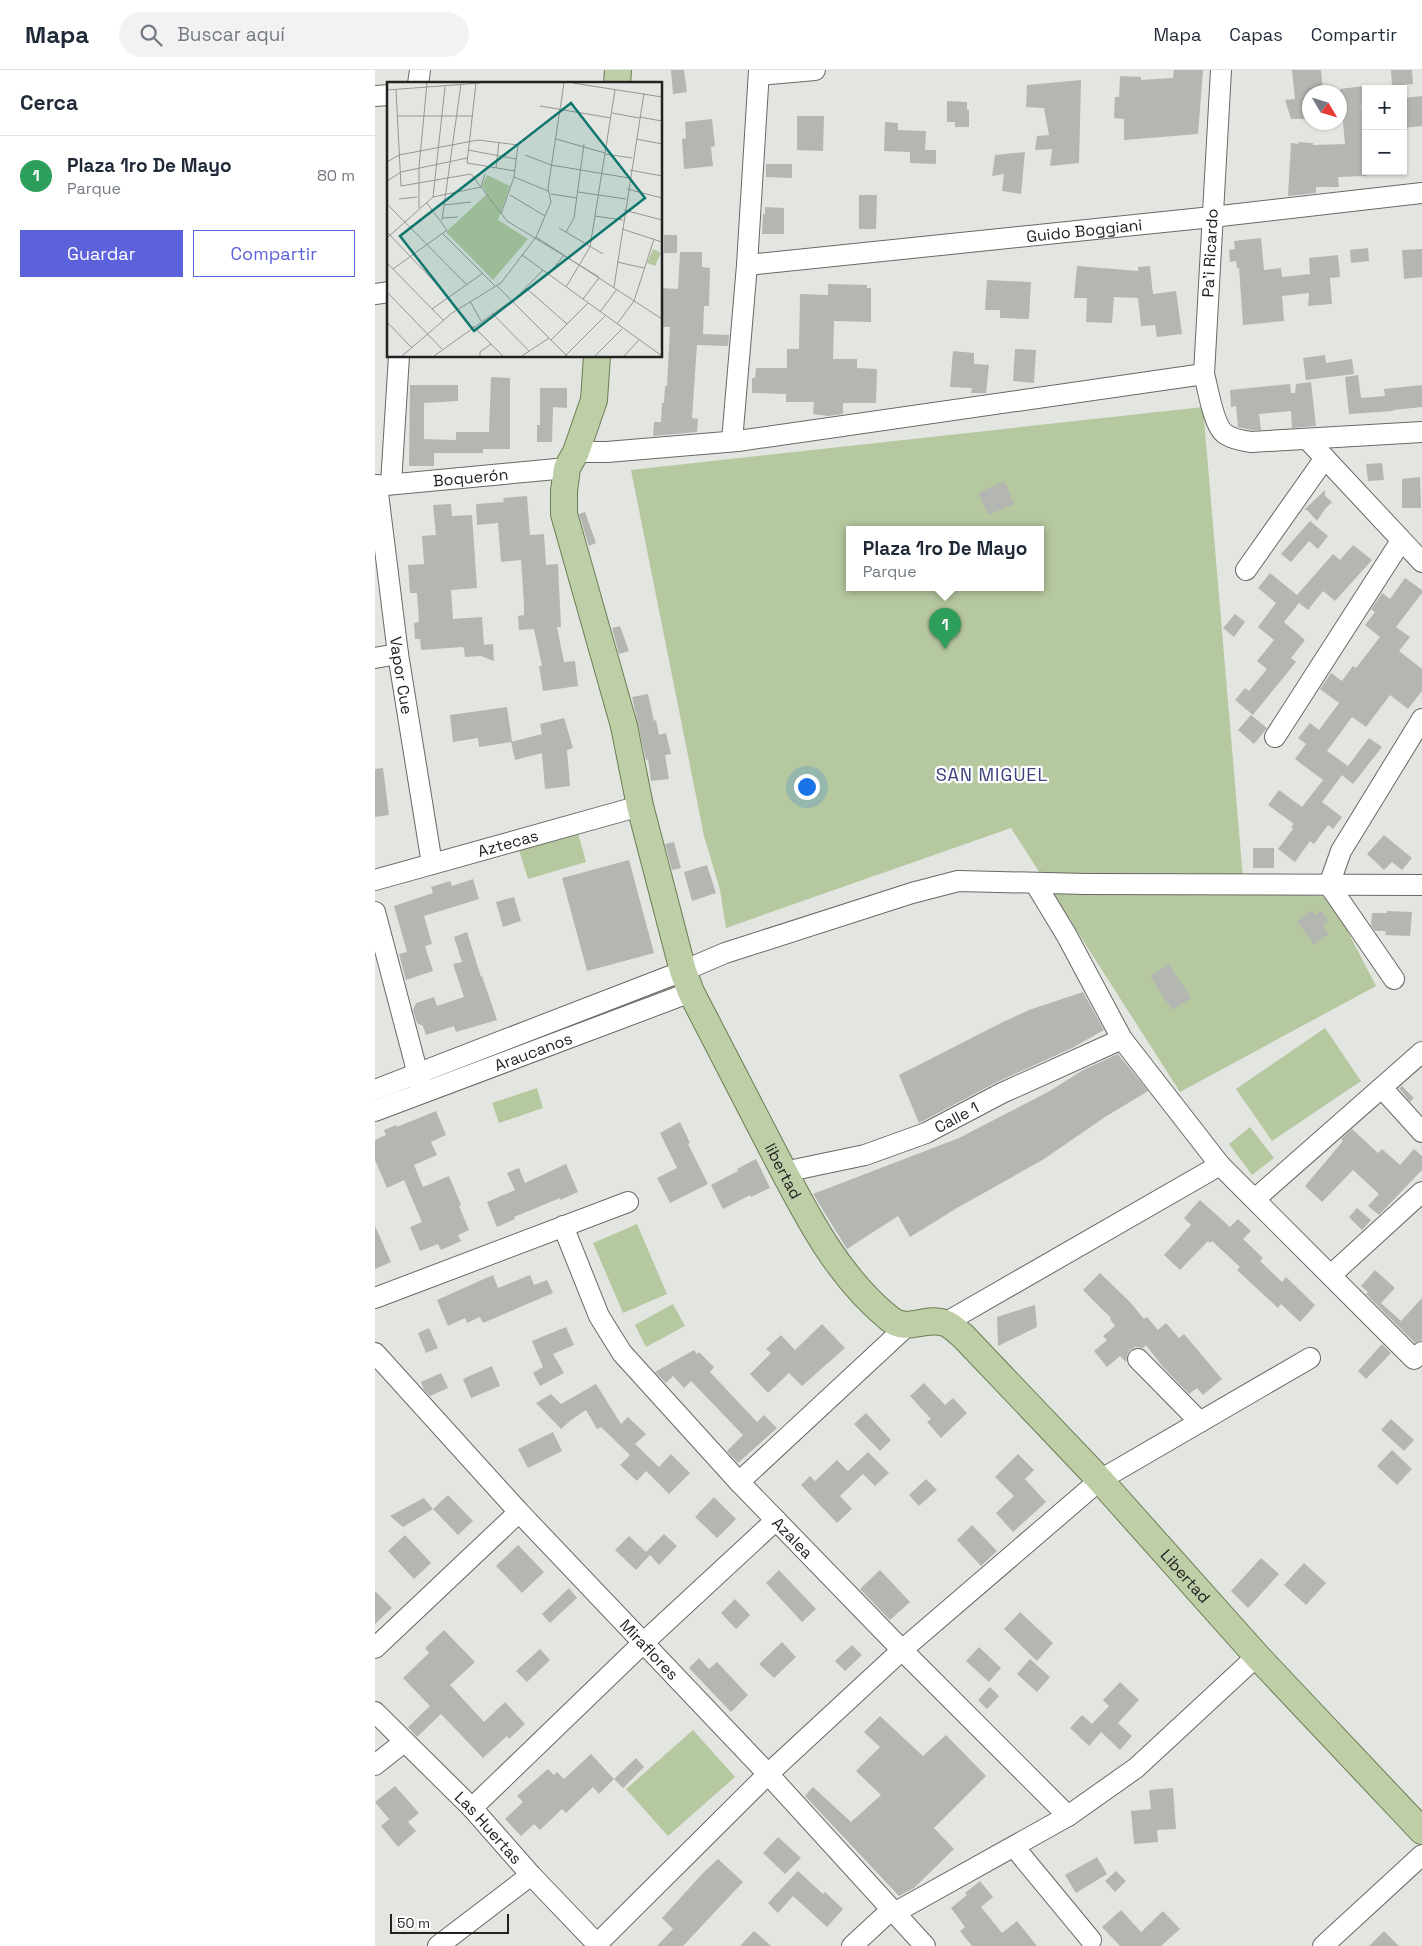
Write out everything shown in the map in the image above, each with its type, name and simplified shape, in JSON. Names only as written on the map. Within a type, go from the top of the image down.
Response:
[{"type":"main road","name":"libertad","points":[[597,358],[594,400],[571,460],[564,491],[564,514],[625,726],[640,806],[687,982],[784,1172],[826,1248],[853,1282],[892,1321],[907,1326]]},
{"type":"main road","points":[[907,1326],[928,1321],[945,1323]]},
{"type":"main road","name":"Libertad","points":[[945,1323],[963,1336],[1100,1480],[1257,1656],[1422,1831]]},
{"type":"street","points":[[732,441],[747,265],[759,72],[815,70]]},
{"type":"street","name":"Pa'i Ricardo","points":[[1221,70],[1204,374],[1217,422],[1224,433],[1238,440],[1251,442],[1307,440]]},
{"type":"street","name":"Guido Boggiani","points":[[747,265],[1212,217],[1422,193]]},
{"type":"street","name":"Vapor Cue","points":[[399,358],[381,485],[398,654],[432,864]]},
{"type":"street","name":"Boquerón","points":[[381,485],[571,460],[607,452],[732,441],[1204,374]]},
{"type":"street","points":[[1307,440],[1422,432]]},
{"type":"street","points":[[1307,440],[1422,562]]},
{"type":"street","points":[[1246,570],[1325,458]]},
{"type":"street","points":[[1275,737],[1401,541]]},
{"type":"street","points":[[375,658],[398,654]]},
{"type":"street","points":[[1394,979],[1329,885],[1341,851],[1422,719]]},
{"type":"street","name":"Aztecas","points":[[375,880],[640,806]]},
{"type":"street","name":"Araucanos","points":[[375,1111],[420,1083],[687,982],[725,953],[912,893],[958,881],[1422,886]]},
{"type":"street","points":[[1035,883],[1067,936],[1122,1039],[1219,1165],[1414,1359],[1422,1352]]},
{"type":"street","points":[[375,912],[420,1083]]},
{"type":"street","name":"Calle 1","points":[[784,1172],[865,1155],[926,1133],[1003,1093],[1122,1039]]},
{"type":"street","points":[[1255,1199],[1422,1052]]},
{"type":"street","name":"Araucanos","points":[[375,1090],[420,1083]]},
{"type":"street","points":[[1382,1088],[1422,1132]]},
{"type":"street","points":[[945,1323],[1219,1165]]},
{"type":"street","points":[[1331,1275],[1422,1192]]},
{"type":"street","points":[[375,1298],[628,1202]]},
{"type":"street","name":"Azalea","points":[[563,1226],[599,1316],[622,1353],[739,1482],[901,1650],[1068,1816]]},
{"type":"street","points":[[739,1482],[907,1326]]},
{"type":"street","name":"Miraflores","points":[[375,1352],[519,1512],[642,1644],[769,1774],[925,1946]]},
{"type":"street","points":[[598,1945],[769,1774],[901,1650],[1100,1480],[1310,1358]]},
{"type":"street","points":[[1138,1359],[1200,1422]]},
{"type":"street","points":[[375,1648],[519,1512]]},
{"type":"street","points":[[472,1808],[642,1644],[777,1520]]},
{"type":"street","points":[[852,1946],[893,1912],[1015,1848],[1068,1816],[1135,1768],[1257,1656]]},
{"type":"street","name":"Las Huertas","points":[[375,1712],[472,1808],[531,1875],[598,1945]]},
{"type":"street","points":[[375,1765],[404,1742]]},
{"type":"street","points":[[1015,1848],[1091,1940]]},
{"type":"street","points":[[1323,1946],[1422,1855]]},
{"type":"street","points":[[437,1946],[531,1875]]},
{"type":"green space","points":[[1203,407],[1244,890],[1330,897],[1376,986],[1180,1092],[1011,828],[726,928],[720,890],[704,836],[631,470]]},
{"type":"green space","points":[[578,833],[586,862],[528,879],[519,850]]},
{"type":"green space","points":[[672,985],[674,989],[432,1080],[432,1078]]},
{"type":"green space","points":[[1325,1028],[1361,1081],[1272,1141],[1236,1089]]},
{"type":"green space","points":[[537,1088],[543,1108],[499,1123],[492,1103]]},
{"type":"green space","points":[[1250,1127],[1274,1158],[1252,1175],[1229,1144]]},
{"type":"green space","points":[[637,1224],[667,1294],[623,1313],[593,1243]]},
{"type":"green space","points":[[673,1304],[685,1326],[646,1347],[635,1325]]},
{"type":"green space","points":[[693,1730],[735,1777],[668,1836],[626,1789]]},
{"type":"building","points":[[671,70],[684,70],[687,92],[673,94]]},
{"type":"building","points":[[1174,70],[1203,70],[1198,134],[1124,140],[1124,119],[1114,118],[1115,97],[1119,97],[1120,76],[1141,77],[1141,80],[1173,78]]},
{"type":"building","points":[[1292,70],[1321,70],[1322,85],[1302,85],[1302,119],[1291,119],[1285,100],[1295,99]]},
{"type":"building","points":[[1391,70],[1412,70],[1413,84],[1392,85]]},
{"type":"building","points":[[1081,80],[1079,163],[1050,166],[1052,149],[1035,150],[1037,136],[1049,135],[1044,108],[1026,107],[1027,85]]},
{"type":"building","points":[[1362,86],[1362,175],[1366,176],[1338,177],[1339,187],[1316,187],[1316,193],[1288,196],[1291,143],[1313,143],[1313,145],[1345,144],[1344,130],[1347,130],[1347,88]]},
{"type":"building","points":[[1422,96],[1422,126],[1407,128],[1407,98]]},
{"type":"building","points":[[947,101],[967,102],[969,127],[955,127],[955,122],[947,122]]},
{"type":"building","points":[[797,116],[824,116],[823,151],[797,150]]},
{"type":"building","points":[[712,119],[715,146],[711,147],[713,166],[684,169],[682,139],[686,138],[685,122]]},
{"type":"building","points":[[885,122],[898,123],[898,130],[926,131],[925,150],[936,150],[936,164],[910,163],[910,152],[884,151]]},
{"type":"building","points":[[1025,152],[1021,194],[1002,191],[1004,174],[992,176],[995,155]]},
{"type":"building","points":[[766,164],[792,164],[792,178],[766,177]]},
{"type":"building","points":[[859,195],[877,195],[876,229],[859,229]]},
{"type":"building","points":[[765,207],[784,208],[784,234],[762,234]]},
{"type":"building","points":[[664,235],[677,235],[677,253],[664,253]]},
{"type":"building","points":[[1261,238],[1264,270],[1281,268],[1282,277],[1310,274],[1309,258],[1338,255],[1340,277],[1330,278],[1332,304],[1308,306],[1309,293],[1282,296],[1284,321],[1243,325],[1239,268],[1237,268],[1236,261],[1230,262],[1229,250],[1235,249],[1234,241]]},
{"type":"building","points":[[1368,248],[1369,261],[1351,263],[1350,250]]},
{"type":"building","points":[[1422,249],[1422,277],[1404,279],[1402,250]]},
{"type":"building","points":[[680,252],[702,252],[702,267],[710,268],[709,306],[704,306],[703,334],[729,335],[728,346],[697,345],[692,418],[698,419],[697,432],[653,436],[654,422],[661,422],[662,403],[664,403],[665,386],[667,386],[670,327],[663,327],[663,288],[678,289]]},
{"type":"building","points":[[1077,266],[1138,271],[1138,267],[1150,266],[1153,294],[1176,291],[1182,334],[1157,337],[1155,325],[1141,326],[1138,298],[1114,297],[1112,323],[1086,322],[1087,298],[1074,298]]},
{"type":"building","points":[[987,280],[1031,282],[1029,319],[1000,318],[1000,310],[985,310]]},
{"type":"building","points":[[828,284],[867,285],[867,288],[871,288],[871,322],[834,321],[833,359],[857,359],[857,368],[877,369],[876,403],[843,403],[843,414],[828,416],[813,414],[814,402],[786,402],[786,394],[752,393],[752,378],[755,378],[756,368],[787,368],[787,349],[799,349],[800,294],[828,295]]},
{"type":"building","points":[[1015,349],[1036,350],[1034,383],[1013,381]]},
{"type":"building","points":[[953,351],[974,353],[974,364],[989,365],[986,393],[971,393],[972,388],[950,387]]},
{"type":"building","points":[[1325,355],[1326,363],[1352,359],[1354,374],[1306,380],[1303,358]]},
{"type":"building","points":[[1358,375],[1361,398],[1385,396],[1384,389],[1422,385],[1422,407],[1349,414],[1345,377]]},
{"type":"building","points":[[491,377],[510,378],[510,449],[483,449],[483,453],[434,453],[434,466],[409,466],[410,385],[458,385],[458,401],[424,403],[424,439],[456,440],[456,432],[489,432]]},
{"type":"building","points":[[1311,382],[1316,426],[1292,428],[1291,411],[1259,414],[1261,430],[1238,427],[1236,406],[1231,407],[1230,390],[1290,384],[1291,393],[1295,393],[1296,384]]},
{"type":"building","points":[[540,388],[567,388],[567,408],[553,407],[552,442],[537,442],[537,425],[540,425]]},
{"type":"building","points":[[1382,463],[1384,480],[1368,481],[1366,464]]},
{"type":"building","points":[[1420,477],[1421,508],[1402,508],[1402,479]]},
{"type":"building","points":[[1004,481],[1014,504],[988,515],[978,493]]},
{"type":"building","points":[[1325,490],[1325,496],[1332,502],[1317,521],[1307,510],[1304,510]]},
{"type":"building","points":[[527,496],[530,535],[544,534],[546,565],[558,564],[561,627],[557,627],[564,662],[575,661],[578,686],[543,691],[539,666],[542,666],[534,629],[519,630],[518,616],[524,615],[521,560],[501,562],[498,523],[477,525],[476,504],[504,502],[503,498]]},
{"type":"building","points":[[451,504],[452,516],[472,515],[477,588],[451,590],[453,619],[482,617],[484,645],[493,644],[494,661],[481,656],[465,657],[464,648],[462,647],[421,650],[420,639],[415,639],[414,623],[419,622],[417,593],[410,593],[408,565],[424,564],[422,536],[436,535],[433,505]]},
{"type":"building","points":[[585,512],[596,543],[589,546],[579,514]]},
{"type":"building","points":[[1310,521],[1328,536],[1318,549],[1309,541],[1291,562],[1281,554]]},
{"type":"building","points":[[1353,545],[1372,560],[1335,601],[1323,591],[1308,610],[1299,603],[1284,622],[1305,640],[1291,658],[1296,662],[1253,715],[1235,700],[1245,688],[1249,691],[1267,669],[1257,661],[1274,640],[1258,627],[1276,603],[1258,588],[1270,573],[1297,595],[1333,554],[1340,560]]},
{"type":"building","points":[[1405,578],[1422,590],[1422,593],[1396,627],[1410,637],[1399,651],[1422,669],[1422,691],[1408,709],[1390,695],[1366,727],[1352,717],[1327,751],[1348,766],[1369,738],[1382,747],[1353,784],[1342,775],[1322,802],[1342,817],[1333,829],[1328,825],[1314,844],[1310,841],[1295,862],[1278,849],[1293,829],[1291,827],[1294,824],[1268,805],[1279,790],[1302,807],[1323,780],[1295,759],[1306,744],[1298,738],[1310,723],[1319,730],[1339,703],[1320,689],[1331,673],[1342,681],[1353,666],[1356,668],[1380,637],[1365,625],[1375,612],[1371,609],[1382,593],[1390,599]]},
{"type":"building","points":[[1235,614],[1245,622],[1234,637],[1223,628]]},
{"type":"building","points":[[620,626],[629,651],[619,654],[612,628]]},
{"type":"building","points":[[648,694],[659,735],[666,733],[671,754],[665,755],[669,779],[651,781],[648,759],[646,760],[632,697]]},
{"type":"building","points":[[507,707],[512,742],[479,747],[478,738],[453,742],[450,715]]},
{"type":"building","points":[[1251,715],[1267,728],[1254,744],[1238,730]]},
{"type":"building","points":[[564,718],[573,748],[567,750],[570,786],[545,789],[542,753],[515,760],[511,742],[542,734],[540,724]]},
{"type":"building","points":[[383,768],[389,815],[375,817],[375,769]]},
{"type":"building","points":[[1384,835],[1412,858],[1402,870],[1392,862],[1384,870],[1367,854]]},
{"type":"building","points":[[674,842],[681,868],[672,870],[665,844]]},
{"type":"building","points":[[1253,848],[1274,848],[1274,868],[1253,868]]},
{"type":"building","points":[[629,860],[654,953],[587,971],[562,878]]},
{"type":"building","points":[[707,865],[716,893],[692,901],[684,872]]},
{"type":"building","points":[[473,879],[479,899],[424,916],[432,944],[425,946],[433,971],[406,980],[399,954],[407,952],[394,906],[433,893],[431,887],[450,881],[452,886]]},
{"type":"building","points":[[514,897],[521,921],[503,927],[496,902]]},
{"type":"building","points":[[1312,910],[1316,915],[1321,911],[1329,921],[1323,925],[1329,934],[1314,945],[1297,921]]},
{"type":"building","points":[[1387,911],[1412,912],[1410,936],[1385,935],[1386,931],[1375,931],[1371,925],[1372,913],[1387,913]]},
{"type":"building","points":[[467,932],[497,1020],[456,1032],[454,1026],[426,1035],[423,1026],[417,1023],[413,1010],[416,1003],[434,997],[437,1006],[464,997],[453,964],[462,962],[454,937]]},
{"type":"building","points":[[1169,964],[1191,998],[1172,1010],[1150,976]]},
{"type":"building","points":[[1083,992],[1104,1030],[1072,1048],[997,1082],[919,1123],[899,1075],[1029,1010]]},
{"type":"building","points":[[1118,1054],[1148,1091],[1105,1117],[1044,1159],[910,1237],[898,1216],[847,1249],[813,1194],[959,1138],[1048,1092],[1083,1070]]},
{"type":"building","points":[[1402,1086],[1414,1098],[1410,1102],[1399,1088]]},
{"type":"building","points":[[436,1111],[446,1135],[431,1142],[437,1155],[414,1165],[423,1187],[449,1176],[469,1230],[458,1235],[461,1241],[441,1250],[438,1244],[420,1251],[410,1227],[422,1222],[404,1180],[387,1188],[375,1160],[375,1140],[386,1135],[384,1130],[396,1125],[397,1127]]},
{"type":"building","points":[[680,1122],[690,1143],[688,1144],[708,1184],[670,1203],[657,1178],[677,1168],[660,1133]]},
{"type":"building","points":[[1352,1129],[1378,1153],[1382,1149],[1400,1165],[1414,1149],[1422,1156],[1422,1170],[1379,1215],[1368,1206],[1379,1194],[1353,1170],[1322,1202],[1305,1186],[1343,1141],[1341,1139]]},
{"type":"building","points":[[756,1159],[770,1188],[751,1197],[750,1195],[723,1209],[711,1185]]},
{"type":"building","points":[[566,1164],[578,1192],[514,1217],[515,1219],[497,1227],[487,1202],[515,1190],[507,1173],[519,1168],[525,1183]]},
{"type":"building","points":[[1200,1200],[1230,1227],[1238,1219],[1251,1231],[1243,1239],[1263,1258],[1260,1261],[1282,1282],[1286,1277],[1315,1305],[1300,1322],[1281,1304],[1278,1308],[1237,1270],[1240,1267],[1212,1241],[1210,1243],[1208,1241],[1180,1270],[1164,1255],[1191,1225],[1184,1218]]},
{"type":"building","points":[[1357,1208],[1371,1220],[1362,1230],[1349,1217]]},
{"type":"building","points":[[375,1226],[391,1262],[375,1269]]},
{"type":"building","points":[[1375,1270],[1395,1288],[1381,1303],[1401,1321],[1422,1298],[1422,1340],[1415,1343],[1366,1294],[1368,1292],[1361,1286]]},
{"type":"building","points":[[1100,1273],[1130,1302],[1144,1319],[1147,1317],[1158,1330],[1166,1323],[1179,1338],[1184,1334],[1222,1379],[1203,1395],[1197,1388],[1189,1394],[1163,1367],[1146,1345],[1143,1348],[1135,1347],[1130,1350],[1126,1362],[1120,1356],[1107,1367],[1094,1351],[1107,1340],[1103,1336],[1115,1326],[1111,1318],[1083,1290]]},
{"type":"building","points":[[493,1275],[498,1288],[530,1275],[534,1285],[547,1280],[553,1293],[483,1323],[480,1317],[467,1323],[465,1318],[448,1326],[437,1300]]},
{"type":"building","points":[[1035,1305],[1037,1327],[998,1346],[997,1317]]},
{"type":"building","points":[[822,1324],[845,1348],[802,1386],[789,1373],[768,1393],[750,1374],[771,1353],[766,1349],[781,1335],[795,1350]]},
{"type":"building","points":[[566,1327],[574,1345],[553,1354],[564,1373],[540,1386],[533,1373],[543,1367],[532,1341]]},
{"type":"building","points":[[429,1328],[438,1348],[426,1353],[418,1333]]},
{"type":"building","points":[[1382,1344],[1391,1353],[1366,1379],[1358,1371]]},
{"type":"building","points":[[694,1350],[697,1354],[699,1352],[714,1367],[710,1372],[757,1422],[764,1415],[777,1428],[738,1463],[727,1451],[743,1435],[691,1381],[684,1388],[673,1376],[666,1383],[655,1372]]},
{"type":"building","points":[[492,1366],[500,1386],[471,1398],[463,1379]]},
{"type":"building","points":[[441,1373],[448,1388],[430,1396],[424,1390],[421,1382]]},
{"type":"building","points":[[924,1383],[945,1405],[953,1398],[967,1413],[941,1438],[927,1422],[931,1419],[910,1396]]},
{"type":"building","points":[[596,1384],[621,1424],[628,1417],[646,1434],[635,1444],[659,1467],[671,1454],[690,1473],[669,1494],[646,1471],[637,1481],[620,1465],[630,1455],[601,1427],[597,1429],[586,1410],[561,1429],[536,1403],[551,1394],[561,1404]]},
{"type":"building","points":[[866,1413],[891,1440],[880,1451],[854,1424]]},
{"type":"building","points":[[1391,1419],[1414,1440],[1404,1451],[1381,1430]]},
{"type":"building","points":[[553,1432],[562,1451],[528,1468],[518,1449]]},
{"type":"building","points":[[1392,1450],[1412,1469],[1397,1485],[1377,1466]]},
{"type":"building","points":[[868,1452],[889,1473],[875,1486],[863,1474],[840,1496],[852,1509],[837,1523],[801,1485],[810,1476],[815,1481],[837,1460],[848,1471]]},
{"type":"building","points":[[1018,1454],[1034,1470],[1025,1479],[1046,1502],[1013,1532],[996,1513],[1014,1496],[995,1477]]},
{"type":"building","points":[[926,1479],[937,1490],[919,1506],[909,1495]]},
{"type":"building","points":[[448,1495],[473,1521],[458,1535],[433,1509]]},
{"type":"building","points":[[714,1497],[736,1519],[717,1538],[695,1517]]},
{"type":"building","points":[[424,1498],[433,1509],[403,1527],[390,1516]]},
{"type":"building","points":[[972,1525],[997,1551],[981,1566],[957,1540]]},
{"type":"building","points":[[664,1534],[677,1546],[659,1565],[650,1555],[636,1570],[615,1550],[629,1536],[646,1552]]},
{"type":"building","points":[[405,1535],[431,1563],[414,1579],[388,1551]]},
{"type":"building","points":[[518,1545],[544,1572],[522,1593],[496,1566]]},
{"type":"building","points":[[1261,1558],[1279,1574],[1248,1608],[1231,1591]]},
{"type":"building","points":[[1304,1563],[1326,1583],[1306,1605],[1284,1585]]},
{"type":"building","points":[[779,1570],[816,1609],[802,1622],[766,1583]]},
{"type":"building","points":[[880,1570],[910,1602],[890,1620],[860,1589]]},
{"type":"building","points":[[569,1588],[577,1598],[550,1623],[542,1614]]},
{"type":"building","points":[[375,1591],[392,1608],[375,1624]]},
{"type":"building","points":[[735,1599],[750,1615],[736,1629],[721,1613]]},
{"type":"building","points":[[1020,1612],[1053,1643],[1037,1661],[1004,1629]]},
{"type":"building","points":[[444,1630],[475,1662],[450,1685],[484,1722],[505,1702],[525,1724],[509,1739],[507,1736],[483,1758],[441,1714],[417,1737],[408,1727],[430,1706],[403,1678],[429,1653],[425,1648]]},
{"type":"building","points":[[782,1642],[796,1657],[774,1678],[759,1664]]},
{"type":"building","points":[[852,1645],[862,1655],[845,1671],[835,1661]]},
{"type":"building","points":[[979,1647],[1001,1668],[989,1682],[966,1661]]},
{"type":"building","points":[[540,1649],[550,1660],[527,1682],[516,1671]]},
{"type":"building","points":[[699,1658],[709,1669],[717,1662],[748,1695],[731,1712],[689,1668]]},
{"type":"building","points":[[1030,1659],[1050,1677],[1037,1692],[1017,1674]]},
{"type":"building","points":[[1120,1682],[1139,1700],[1118,1723],[1132,1736],[1120,1750],[1101,1732],[1089,1746],[1070,1728],[1082,1715],[1092,1724],[1109,1706],[1103,1700]]},
{"type":"building","points":[[990,1687],[999,1696],[987,1709],[978,1700]]},
{"type":"building","points":[[880,1716],[923,1756],[946,1735],[986,1776],[934,1828],[954,1849],[914,1888],[899,1896],[805,1796],[813,1787],[851,1822],[881,1795],[856,1771],[880,1747],[864,1732]]},
{"type":"building","points":[[591,1754],[614,1779],[599,1794],[593,1787],[566,1813],[562,1809],[540,1830],[534,1824],[521,1836],[505,1819],[523,1802],[517,1796],[548,1769],[554,1775],[557,1772],[564,1779]]},
{"type":"building","points":[[636,1758],[644,1767],[623,1788],[614,1779]]},
{"type":"building","points":[[395,1786],[419,1813],[408,1822],[416,1831],[398,1847],[381,1826],[389,1819],[375,1802]]},
{"type":"building","points":[[1173,1788],[1176,1829],[1157,1830],[1158,1842],[1134,1844],[1131,1811],[1151,1809],[1149,1790]]},
{"type":"building","points":[[778,1837],[801,1858],[785,1874],[763,1853]]},
{"type":"building","points":[[1097,1857],[1107,1874],[1076,1893],[1065,1875]]},
{"type":"building","points":[[718,1859],[743,1882],[683,1946],[657,1946],[673,1929],[662,1918]]},
{"type":"building","points":[[798,1871],[843,1909],[827,1927],[793,1896],[778,1913],[768,1903]]},
{"type":"building","points":[[1116,1871],[1126,1881],[1115,1892],[1105,1881]]},
{"type":"building","points":[[980,1881],[993,1897],[981,1907],[1002,1933],[1017,1921],[1037,1946],[972,1946],[960,1931],[965,1927],[951,1908]]},
{"type":"building","points":[[1121,1910],[1141,1932],[1163,1911],[1180,1929],[1161,1946],[1120,1946],[1102,1927]]},
{"type":"building","points":[[754,1931],[771,1946],[740,1946]]},
{"type":"building","points":[[1384,1931],[1399,1946],[1369,1946]]},
{"type":"place","name":"Plaza 1ro De Mayo","points":[[945,649]]},
{"type":"district","name":"SAN MIGUEL","points":[[992,774]]}]
